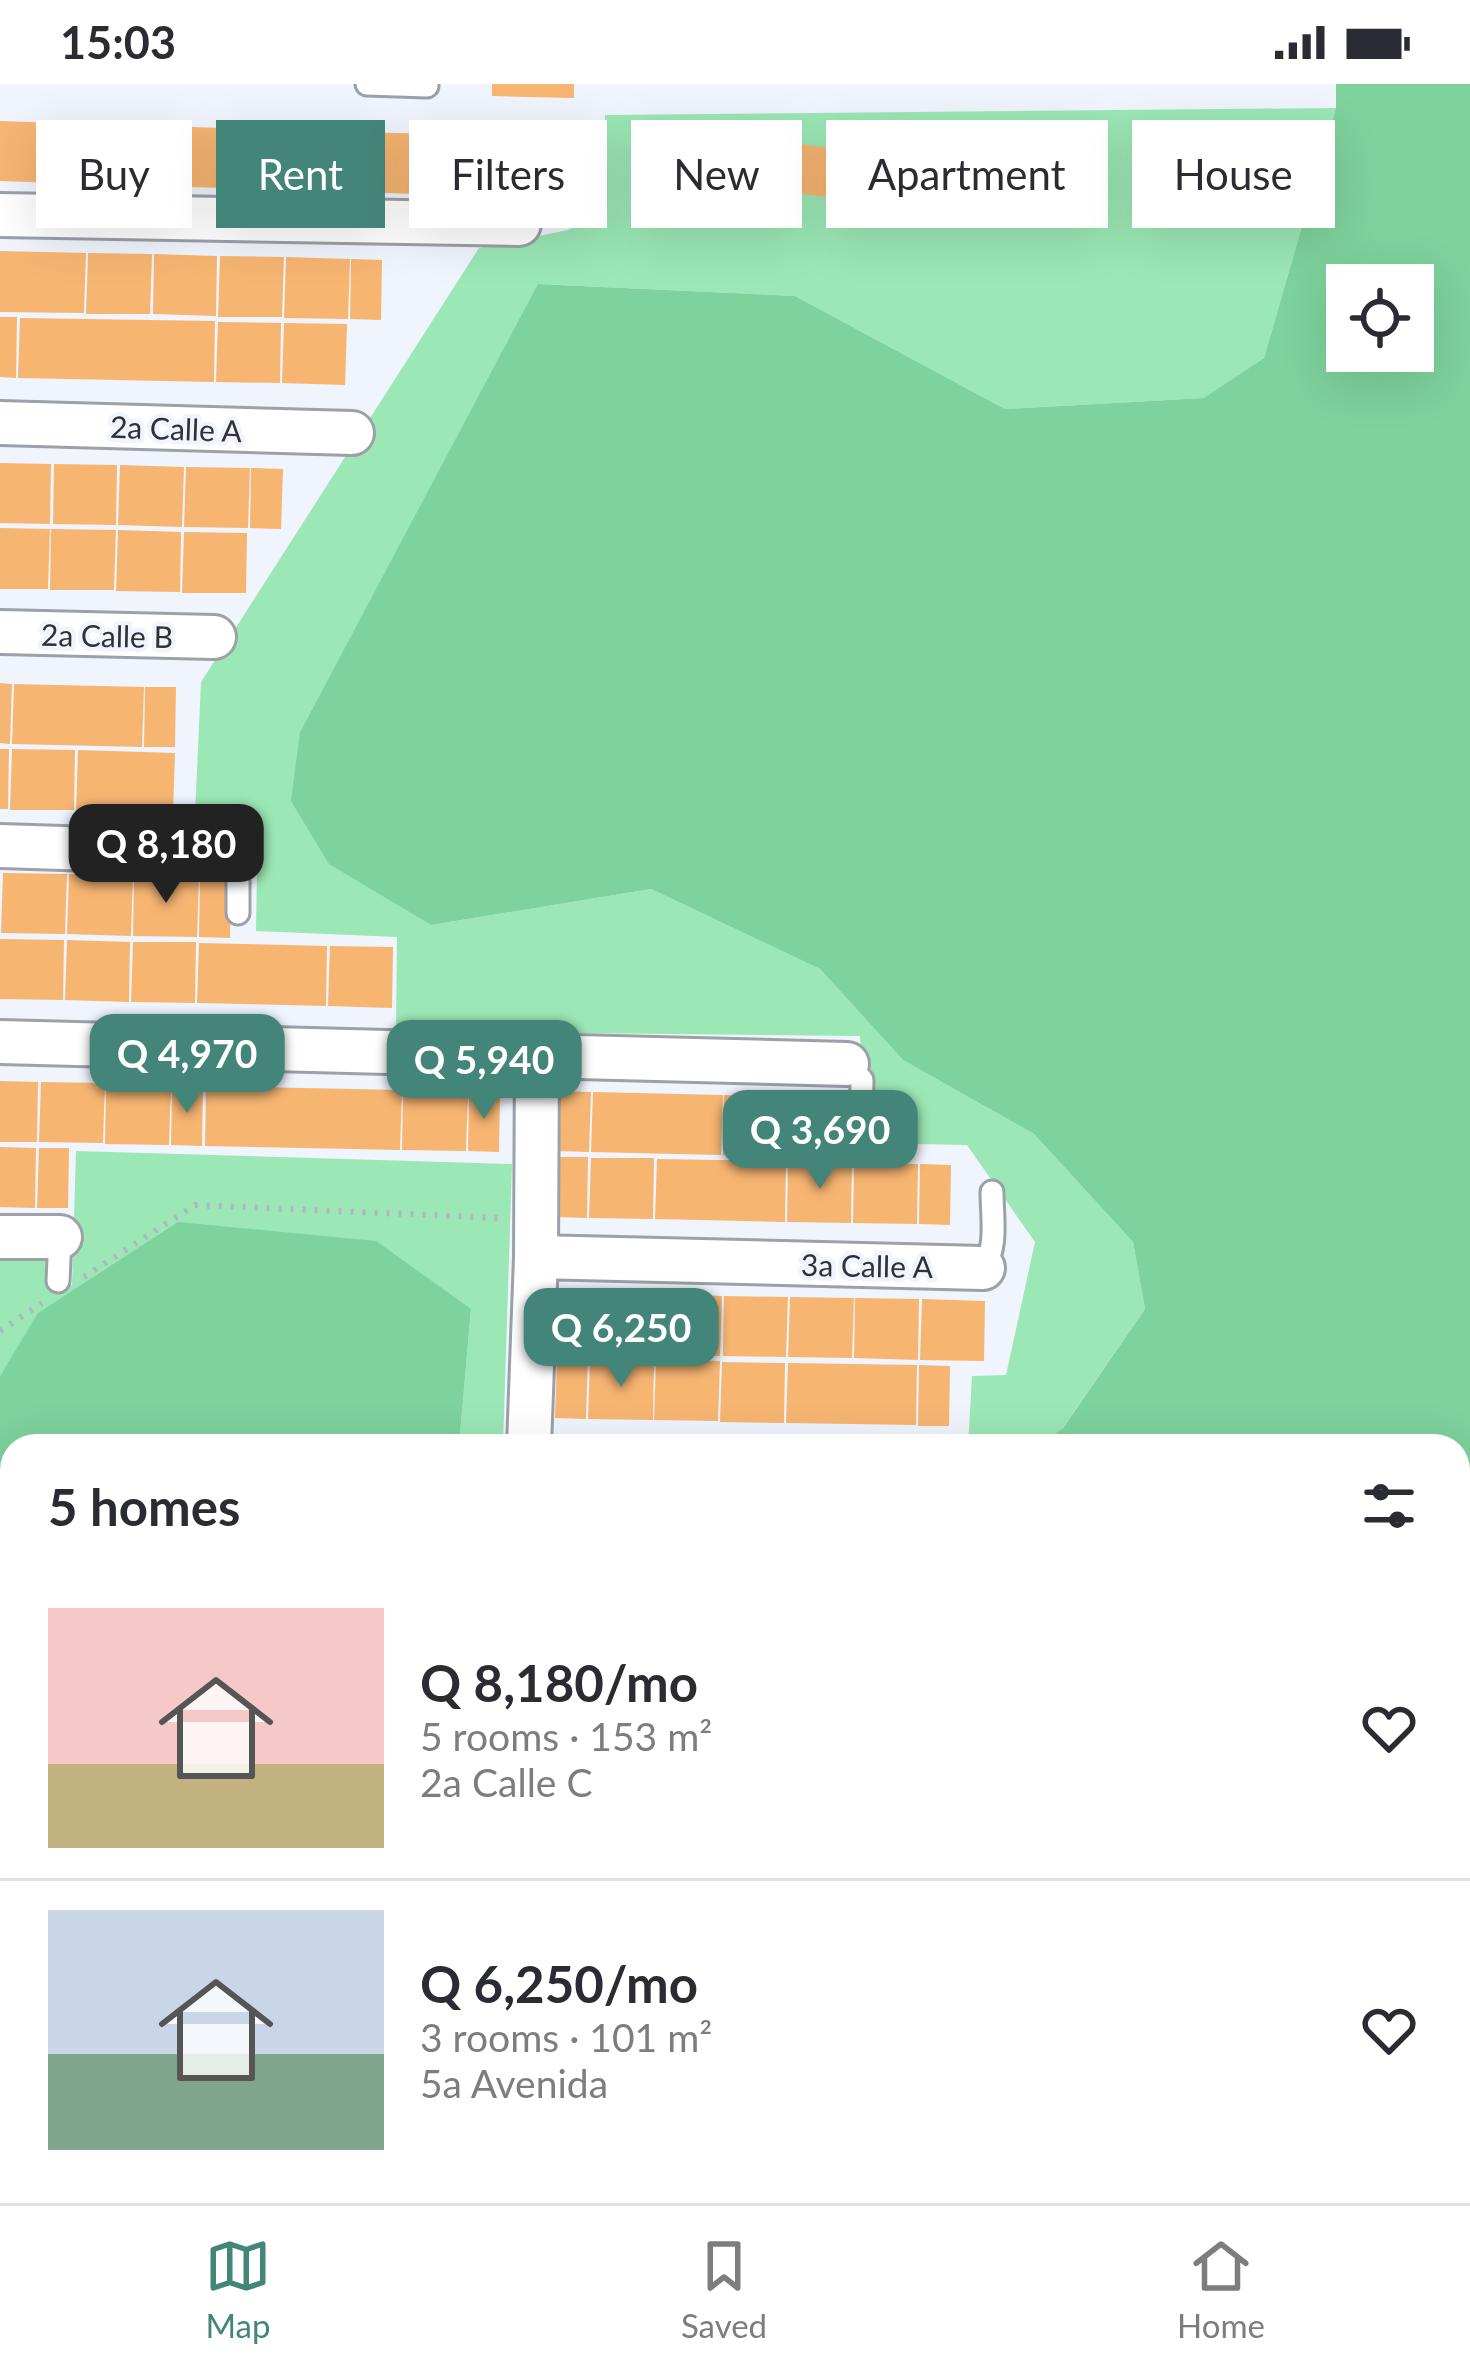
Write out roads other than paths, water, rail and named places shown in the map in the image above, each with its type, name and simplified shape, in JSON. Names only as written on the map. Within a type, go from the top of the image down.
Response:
[{"type":"street","points":[[0,215],[409,222]]},
{"type":"street","name":"2a Calle A","points":[[0,423],[352,433]]},
{"type":"street","name":"2a Calle B","points":[[0,632],[214,637]]},
{"type":"street","points":[[0,846],[218,854]]},
{"type":"street","points":[[0,1042],[847,1064]]},
{"type":"street","points":[[529,1434],[537,1053]]},
{"type":"street","points":[[0,1237],[59,1237]]},
{"type":"street","name":"3a Calle A","points":[[536,1238],[983,1268]]},
{"type":"lane","points":[[367,84],[427,86]]},
{"type":"lane","points":[[218,854],[231,856],[238,866],[238,914]]},
{"type":"lane","points":[[847,1064],[862,1080],[861,1142]]},
{"type":"lane","points":[[983,1268],[992,1242],[992,1192]]},
{"type":"lane","points":[[59,1237],[65,1285]]}]
